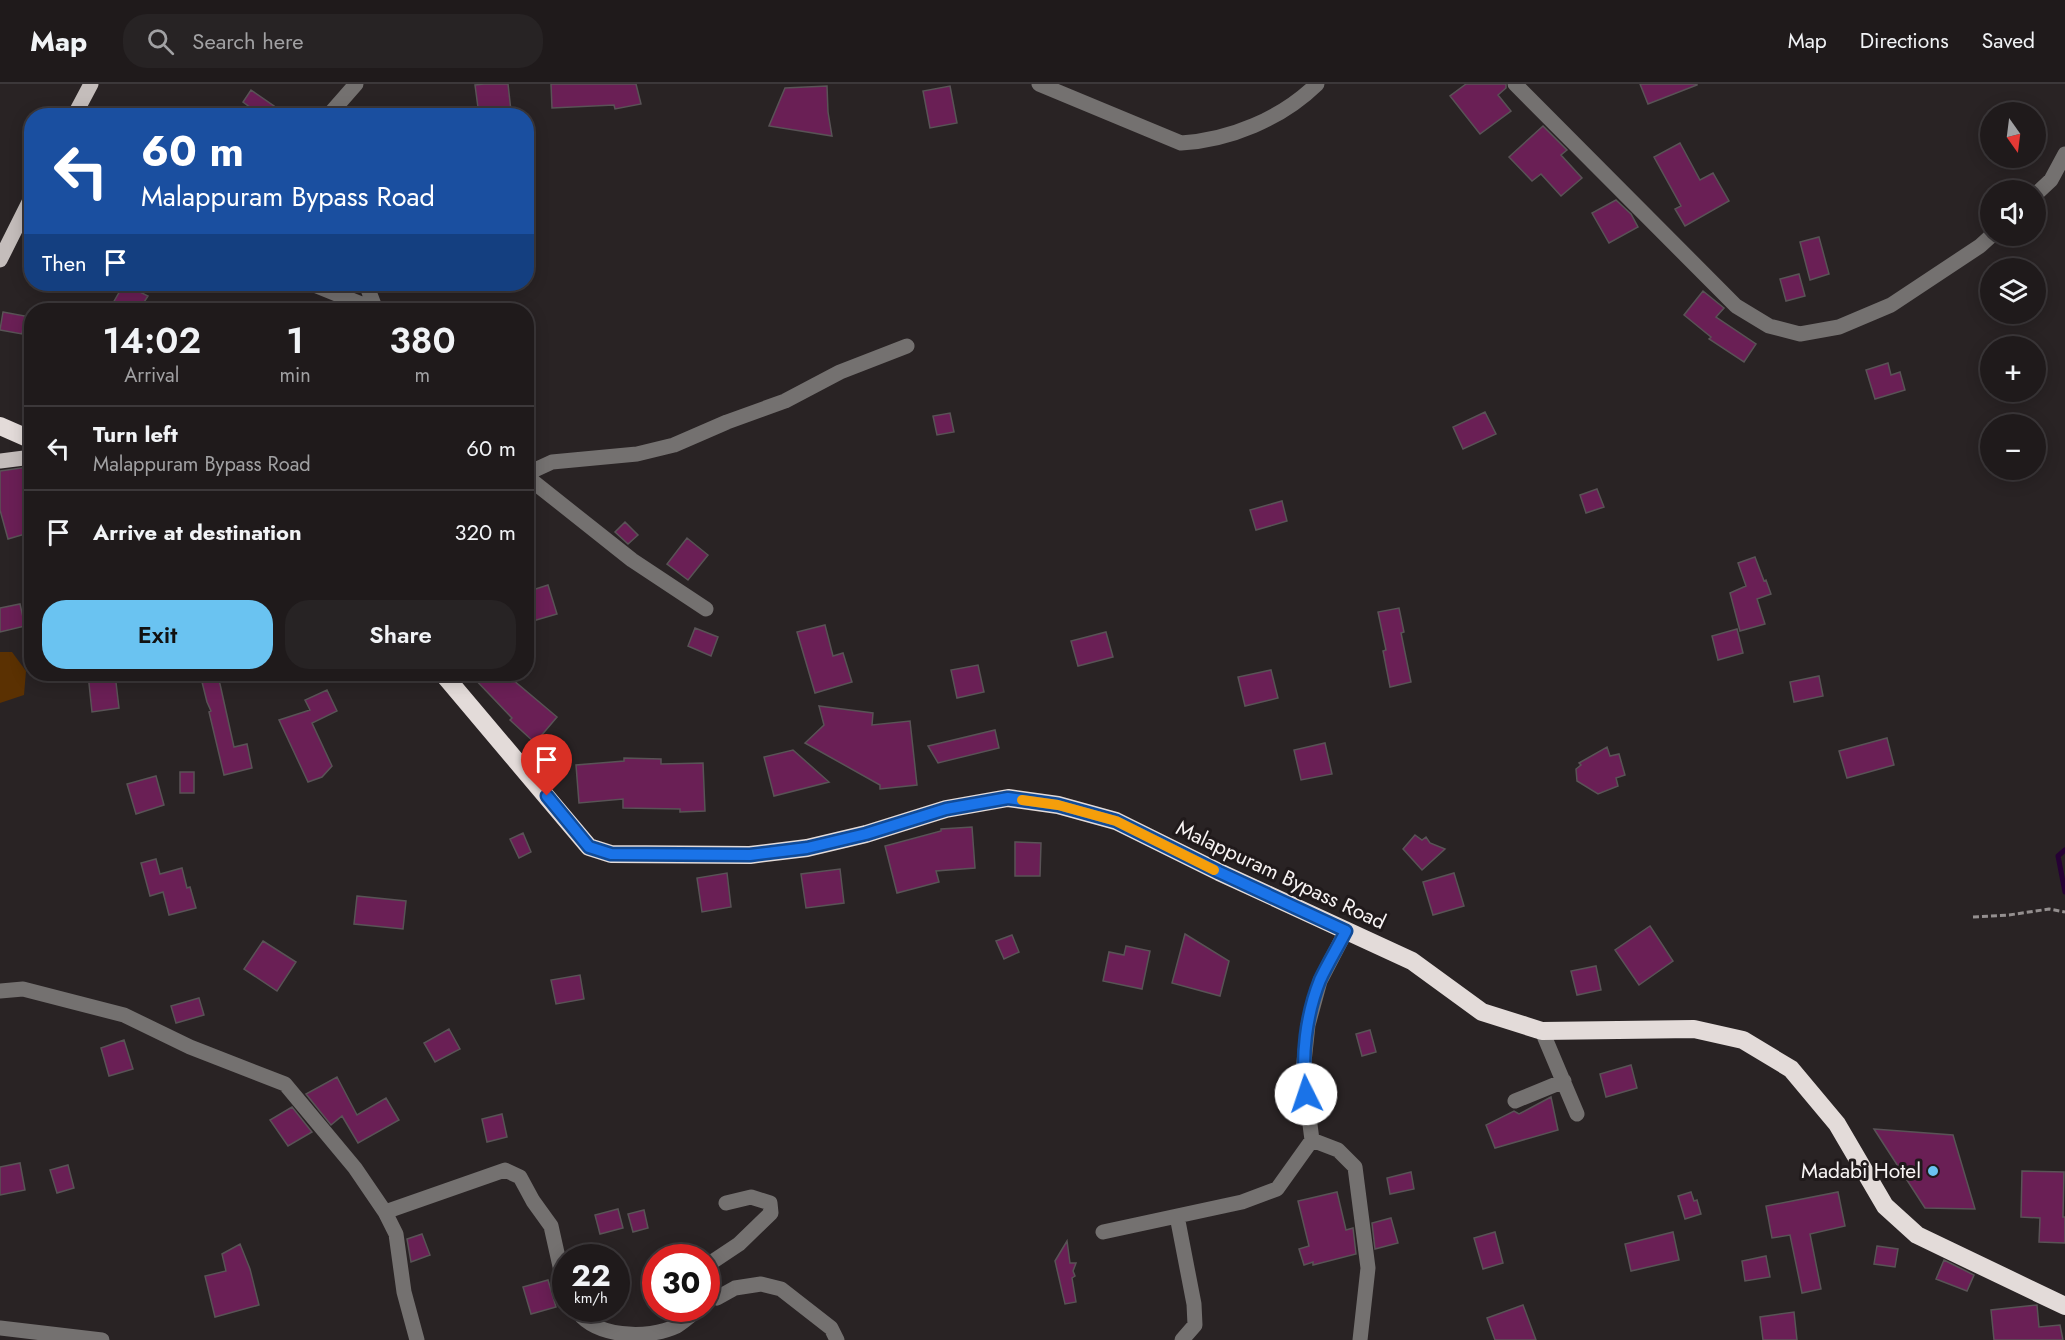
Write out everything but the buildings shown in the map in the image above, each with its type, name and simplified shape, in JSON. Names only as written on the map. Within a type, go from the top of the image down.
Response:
[{"type":"highway","points":[[0,426],[24,436]]},
{"type":"highway","name":"Malappuram Bypass Road","points":[[449,681],[589,847],[611,854],[750,855],[807,848],[866,834],[946,809],[1008,798],[1058,805],[1116,821],[1219,872],[1412,961],[1482,1012],[1542,1031],[1694,1029],[1743,1040],[1791,1069],[1837,1124],[1885,1206],[1917,1235],[2065,1306]]},
{"type":"main road","points":[[78,108],[91,84]]},
{"type":"main road","points":[[0,260],[7,232],[24,208]]},
{"type":"main road","points":[[0,461],[24,458]]},
{"type":"street","points":[[335,108],[356,84]]},
{"type":"street","points":[[1039,84],[1181,143],[1204,141],[1262,123],[1302,98],[1317,84]]},
{"type":"street","points":[[1515,84],[1736,306],[1768,326],[1800,334],[1839,327],[1891,305],[1980,246]]},
{"type":"street","points":[[2046,185],[2065,154]]},
{"type":"street","points":[[329,291],[359,303]]},
{"type":"street","points":[[534,471],[552,462],[637,454],[674,445],[727,422],[785,401],[840,372],[907,346]]},
{"type":"street","points":[[534,481],[632,560],[706,609]]},
{"type":"street","points":[[1103,1232],[1242,1202],[1277,1190],[1311,1140],[1303,1071],[1308,1026],[1320,981],[1346,931]]},
{"type":"street","points":[[0,991],[23,989],[124,1015],[190,1047],[285,1084],[355,1168],[385,1212],[396,1234],[404,1292],[417,1340]]},
{"type":"street","points":[[1542,1031],[1577,1114]]},
{"type":"street","points":[[1515,1101],[1564,1081]]},
{"type":"street","points":[[1311,1140],[1338,1150],[1355,1167],[1368,1268],[1360,1340]]},
{"type":"street","points":[[385,1212],[505,1170],[520,1177],[533,1201],[551,1226],[555,1244]]},
{"type":"street","points":[[720,1257],[739,1244],[771,1214],[770,1203],[751,1197],[726,1203]]},
{"type":"street","points":[[1177,1216],[1194,1304],[1195,1325],[1182,1340]]},
{"type":"street","points":[[720,1296],[735,1288],[760,1284],[781,1289],[831,1328],[837,1340]]},
{"type":"street","points":[[588,1322],[597,1329],[621,1335],[654,1335],[675,1327],[681,1322]]},
{"type":"street","points":[[0,1328],[102,1340]]},
{"type":"path","points":[[1973,917],[2049,909],[2065,912]]},
{"type":"shaded area","points":[[0,652],[12,652],[24,668],[24,695],[0,703]]},
{"type":"waterway","points":[[2065,850],[2058,856],[2065,892]]},
{"type":"slow traffic","points":[[1022,800],[1058,805],[1116,821],[1214,870]]},
{"type":"place","name":"Madabi Hotel","points":[[1933,1171]]},
{"type":"route","points":[[547,796],[589,847],[611,854],[750,855],[807,848],[866,834],[946,809],[1008,798],[1058,805],[1116,821],[1346,931],[1320,981],[1308,1026],[1303,1071],[1306,1094]]}]
